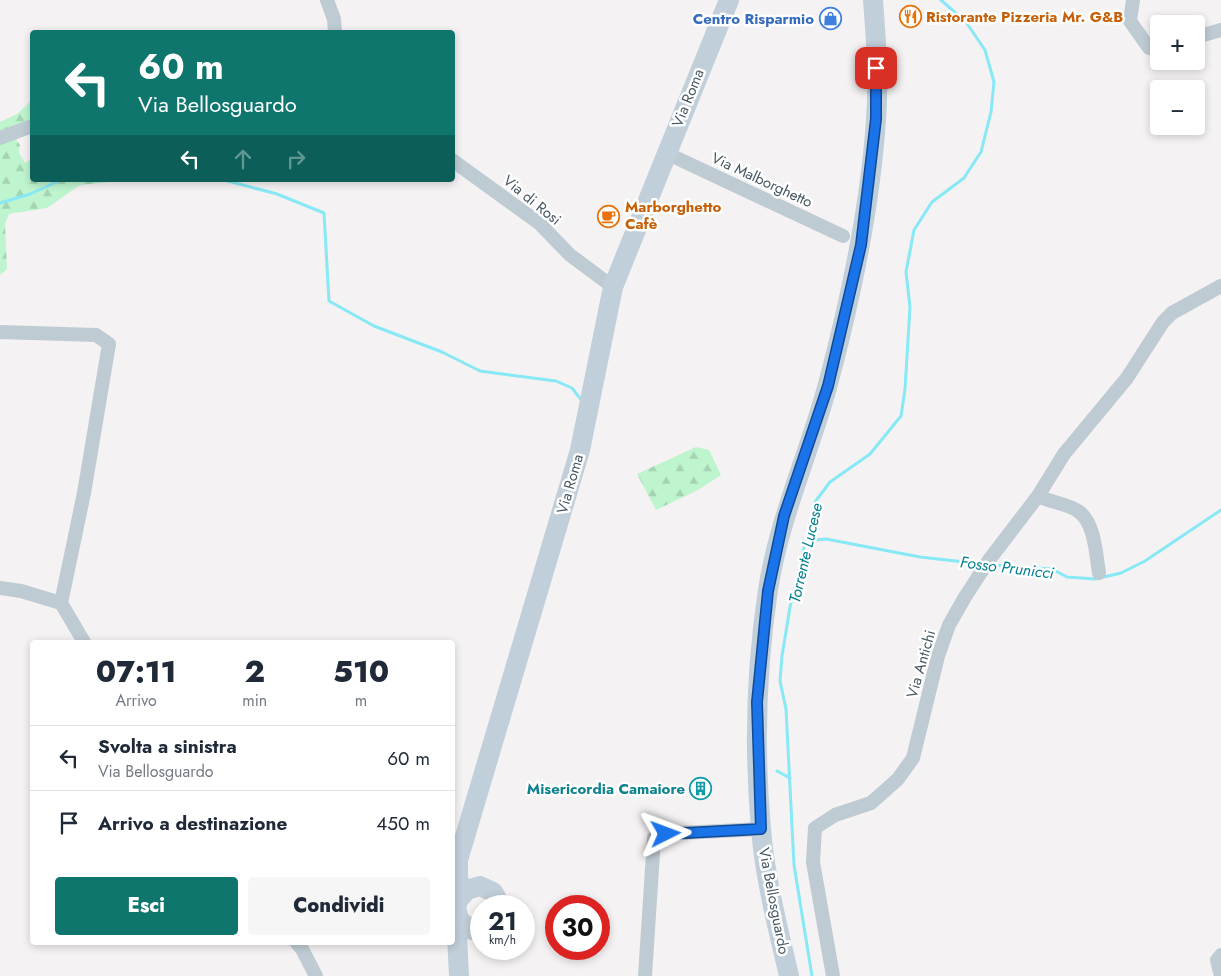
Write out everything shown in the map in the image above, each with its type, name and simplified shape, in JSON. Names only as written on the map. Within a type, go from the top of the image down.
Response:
[{"type":"street","points":[[328,0],[334,19],[335,30]]},
{"type":"street","name":"Via Roma","points":[[459,976],[467,930],[456,908],[464,886],[458,860],[580,450],[613,287],[729,0]]},
{"type":"street","name":"Via Bellosguardo","points":[[788,976],[768,881],[761,829],[757,702],[768,591],[784,516],[828,386],[861,245],[876,119],[873,0]]},
{"type":"street","points":[[1133,0],[1130,20],[1150,48]]},
{"type":"street","points":[[1205,34],[1221,30]]},
{"type":"street","points":[[0,138],[30,127]]},
{"type":"street","name":"Via Malborghetto","points":[[666,153],[843,236]]},
{"type":"street","name":"Via di Rosi","points":[[455,162],[540,223],[570,255],[613,287]]},
{"type":"street","name":"Via Antichi","points":[[833,976],[813,862],[815,828],[835,815],[871,803],[898,780],[913,758],[941,648],[949,625],[986,566],[1038,496],[1064,454],[1127,378],[1163,322],[1172,312],[1221,286]]},
{"type":"street","points":[[0,332],[96,336],[109,344],[84,493],[62,603],[83,640]]},
{"type":"street","points":[[1038,496],[1051,503],[1077,510],[1084,516],[1090,529],[1099,574]]},
{"type":"street","points":[[0,588],[21,591],[62,603]]},
{"type":"street","points":[[645,976],[654,838],[660,834],[761,829]]},
{"type":"street","points":[[464,886],[487,888],[495,895]]},
{"type":"street","points":[[299,945],[316,976]]},
{"type":"street","points":[[1221,955],[1217,960],[1221,976]]},
{"type":"green space","points":[[30,102],[30,134],[15,138],[20,145],[19,153],[25,163],[30,160],[30,182],[109,182],[80,185],[47,208],[9,214],[5,224],[7,269],[0,275],[0,122],[17,114]]},
{"type":"green space","points":[[696,447],[709,450],[721,475],[698,490],[656,510],[637,474]]},
{"type":"waterway","name":"Torrente Lucese","points":[[812,976],[794,865],[786,709],[780,681],[782,656],[790,607],[815,502],[830,482],[870,454],[901,416],[905,389],[910,307],[906,272],[914,230],[932,202],[964,178],[981,152],[991,112],[994,82],[985,50],[966,22],[941,0]]},
{"type":"waterway","points":[[0,203],[30,194],[57,182]]},
{"type":"waterway","points":[[232,182],[277,194],[324,213],[329,301],[374,326],[442,352],[480,371],[556,381],[572,388],[582,401]]},
{"type":"waterway","name":"Fosso Prunicci","points":[[990,565],[1052,569],[1067,577],[1095,579],[1121,573],[1145,561],[1221,510]]},
{"type":"waterway","name":"Fosso Prunicci","points":[[805,541],[826,539],[920,557],[982,564]]},
{"type":"waterway","points":[[777,771],[790,778]]},
{"type":"place","name":"Ristorante Pizzeria Mr. G&B","points":[[910,17]]},
{"type":"place","name":"Centro Risparmio","points":[[830,19]]},
{"type":"place","name":"Marborghetto Cafè","points":[[609,216]]},
{"type":"place","name":"Misericordia Camaiore","points":[[701,789]]},
{"type":"route","points":[[666,834],[761,829],[757,702],[768,591],[776,545],[784,516],[828,386],[861,245],[876,119],[876,68]]}]
